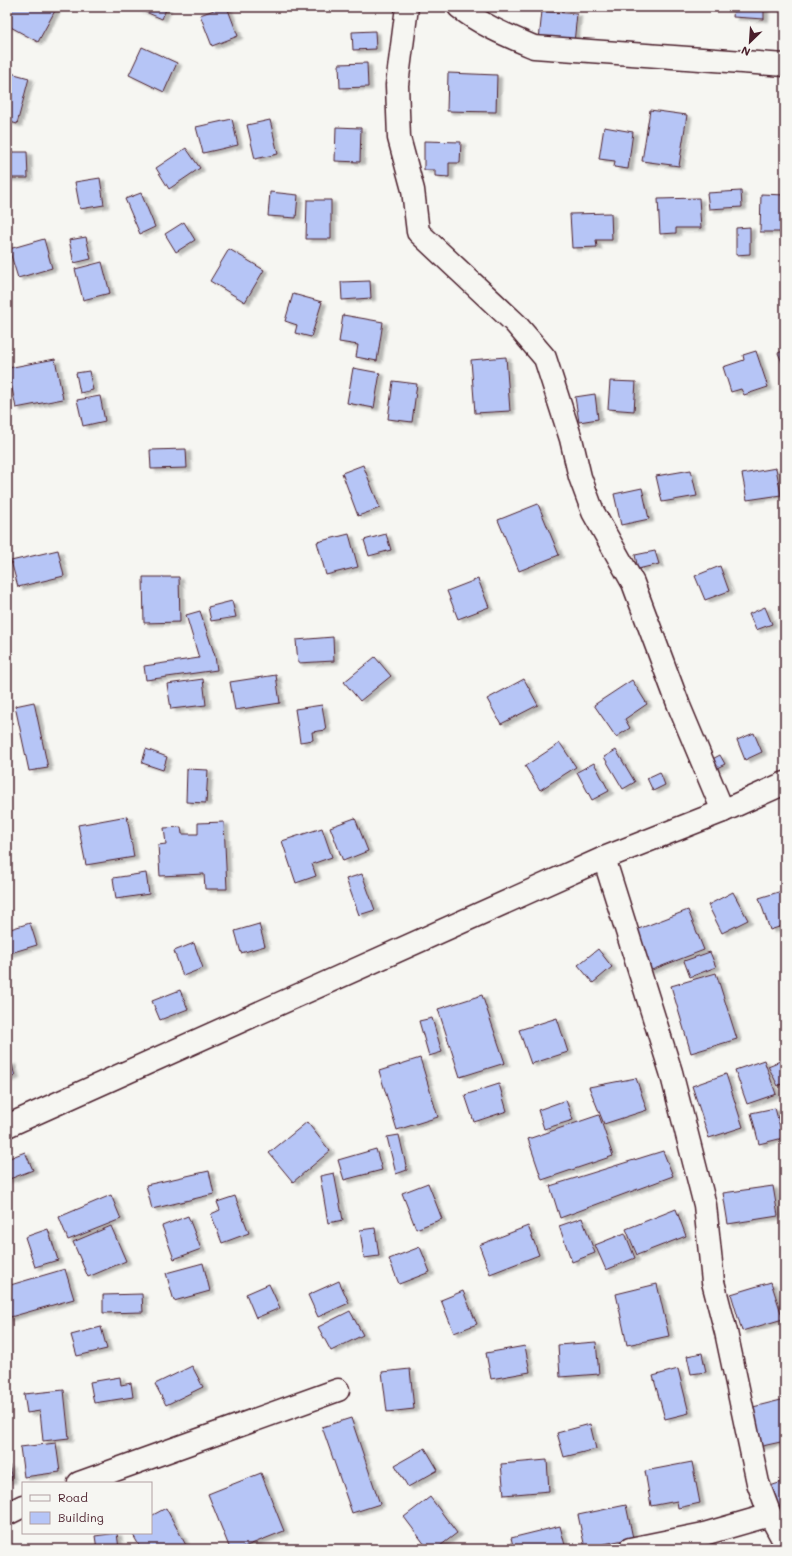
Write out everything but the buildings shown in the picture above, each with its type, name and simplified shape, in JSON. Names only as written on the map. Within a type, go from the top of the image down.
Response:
[{"type":"street","points":[[407,7],[397,85],[399,138],[413,190],[418,232],[516,323],[545,358],[571,439],[580,477],[593,512],[633,583],[679,706],[722,811]]},
{"type":"street","points":[[459,7],[505,35],[534,47],[785,65]]},
{"type":"street","points":[[7,1126],[604,858],[722,811],[785,783]]},
{"type":"street","points":[[604,858],[671,1072],[705,1204],[713,1282],[726,1332],[758,1483],[770,1515],[785,1543]]},
{"type":"street","points":[[82,1482],[338,1390]]},
{"type":"street","points":[[7,1514],[22,1506]]},
{"type":"street","points":[[630,1549],[704,1534],[770,1515]]}]
